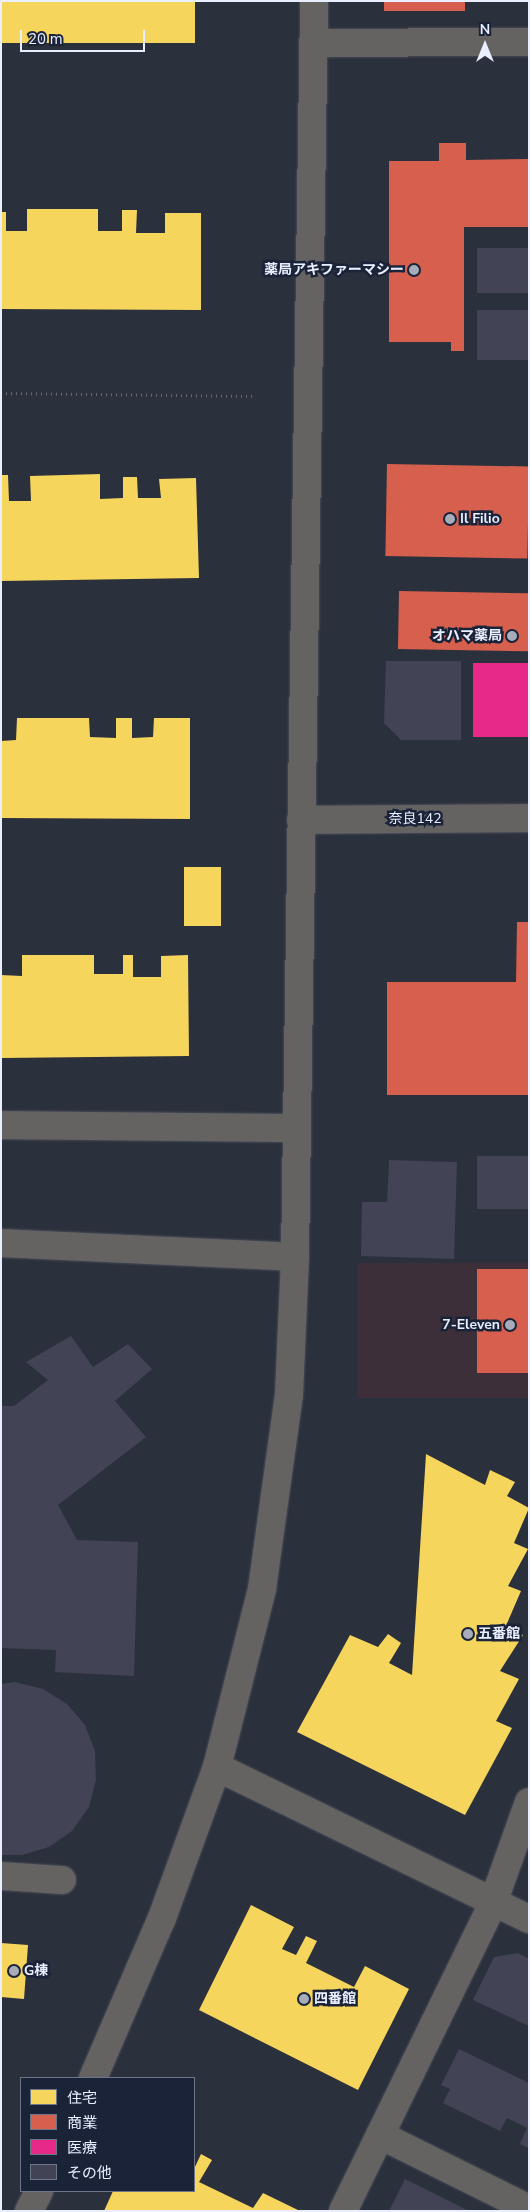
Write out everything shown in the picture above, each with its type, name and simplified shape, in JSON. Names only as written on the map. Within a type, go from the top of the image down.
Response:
[{"type":"street","points":[[93,2077],[162,1918],[217,1767],[262,1588],[289,1395],[295,1257],[314,1]]},
{"type":"street","points":[[314,43],[529,42]]},
{"type":"street","name":"奈良142","points":[[301,820],[529,818]]},
{"type":"street","points":[[1,1125],[296,1128]]},
{"type":"street","points":[[1,1242],[295,1257]]},
{"type":"street","points":[[217,1767],[529,1920]]},
{"type":"street","points":[[344,2211],[493,1903],[529,1802]]},
{"type":"street","points":[[1,1876],[62,1880]]},
{"type":"street","points":[[380,2135],[529,2209]]},
{"type":"street","points":[[29,2211],[38,2192]]},
{"type":"path","points":[[1,393],[254,396]]},
{"type":"shaded area","points":[[358,1263],[529,1263],[529,1398],[358,1398]]},
{"type":"building: 住宅","points":[[1,1],[195,1],[195,43],[1,43]]},
{"type":"building: 住宅","points":[[27,209],[98,209],[98,231],[122,231],[122,210],[137,210],[136,233],[165,233],[165,213],[201,213],[201,310],[1,309],[1,212],[6,212],[6,231],[27,231]]},
{"type":"building: 住宅","points":[[100,474],[100,499],[123,498],[123,477],[137,477],[138,498],[161,498],[159,479],[196,478],[199,578],[1,581],[1,475],[8,475],[9,501],[31,501],[30,476]]},
{"type":"building: 住宅","points":[[17,718],[89,718],[90,737],[116,738],[116,718],[132,718],[132,738],[153,737],[154,718],[190,718],[190,819],[1,818],[1,741],[16,740]]},
{"type":"building: 住宅","points":[[184,867],[221,867],[221,926],[184,926]]},
{"type":"building: 住宅","points":[[22,955],[94,955],[94,974],[123,974],[123,955],[133,955],[133,977],[161,977],[161,956],[188,955],[189,1056],[1,1058],[1,975],[22,976]]},
{"type":"building: 住宅","name":"五番館","points":[[426,1454],[485,1485],[490,1470],[515,1482],[507,1496],[529,1508],[514,1543],[528,1549],[508,1586],[521,1591],[505,1628],[523,1635],[500,1671],[519,1679],[496,1721],[512,1728],[465,1815],[297,1732],[350,1635],[378,1647],[388,1634],[401,1643],[389,1663],[412,1675]]},
{"type":"building: 住宅","name":"四番館","points":[[251,1905],[294,1927],[282,1949],[296,1955],[306,1936],[317,1941],[306,1963],[354,1987],[365,1966],[409,1989],[358,2090],[199,2010]]},
{"type":"building: 住宅","name":"G棟","points":[[1,1943],[28,1945],[24,1999],[1,1997]]},
{"type":"building: 住宅","points":[[201,2154],[212,2160],[199,2182],[253,2208],[263,2193],[300,2211],[104,2211],[113,2192],[195,2192],[195,2167]]},
{"type":"building: 商業","points":[[384,1],[465,1],[465,11],[384,11]]},
{"type":"building: 商業","points":[[439,143],[466,143],[466,160],[529,159],[529,227],[464,227],[464,351],[451,351],[451,342],[389,342],[389,161],[439,161]]},
{"type":"building: 商業","points":[[387,464],[529,466],[527,558],[385,556]]},
{"type":"building: 商業","points":[[399,591],[529,593],[528,651],[398,649]]},
{"type":"building: 商業","points":[[517,922],[529,922],[529,1095],[387,1095],[387,982],[516,982]]},
{"type":"building: 商業","points":[[477,1269],[529,1269],[529,1373],[477,1373]]},
{"type":"building: 医療","points":[[473,663],[529,663],[529,737],[473,737]]},
{"type":"building: その他","points":[[477,248],[529,248],[529,293],[477,293]]},
{"type":"building: その他","points":[[477,310],[529,310],[529,360],[477,360]]},
{"type":"building: その他","points":[[386,661],[461,661],[461,740],[401,740],[384,723]]},
{"type":"building: その他","points":[[477,1156],[529,1156],[529,1209],[477,1209]]},
{"type":"building: その他","points":[[389,1160],[457,1162],[454,1259],[361,1256],[362,1202],[387,1202]]},
{"type":"building: その他","points":[[71,1336],[93,1367],[128,1344],[152,1369],[115,1401],[146,1437],[58,1505],[77,1540],[138,1542],[134,1676],[55,1672],[56,1650],[1,1648],[1,1406],[14,1406],[48,1380],[26,1362]]},
{"type":"building: その他","points":[[15,1682],[43,1689],[67,1704],[85,1725],[95,1751],[96,1780],[89,1807],[72,1831],[49,1847],[22,1855],[1,1855],[1,1684]]},
{"type":"building: その他","points":[[518,1953],[529,1959],[529,2026],[473,2000],[494,1957]]},
{"type":"building: その他","points":[[459,2049],[529,2083],[529,2148],[520,2144],[527,2128],[507,2118],[500,2131],[443,2103],[450,2089],[441,2085]]},
{"type":"building: その他","points":[[405,2179],[469,2211],[389,2211]]},
{"type":"place","name":"薬局アキファーマシー","points":[[414,270]]},
{"type":"place","name":"Il Filio","points":[[450,519]]},
{"type":"place","name":"オハマ薬局","points":[[512,636]]},
{"type":"place","name":"7-Eleven","points":[[510,1325]]},
{"type":"place","name":"五番館","points":[[468,1634]]},
{"type":"place","name":"G棟","points":[[14,1971]]},
{"type":"place","name":"四番館","points":[[304,1999]]}]
